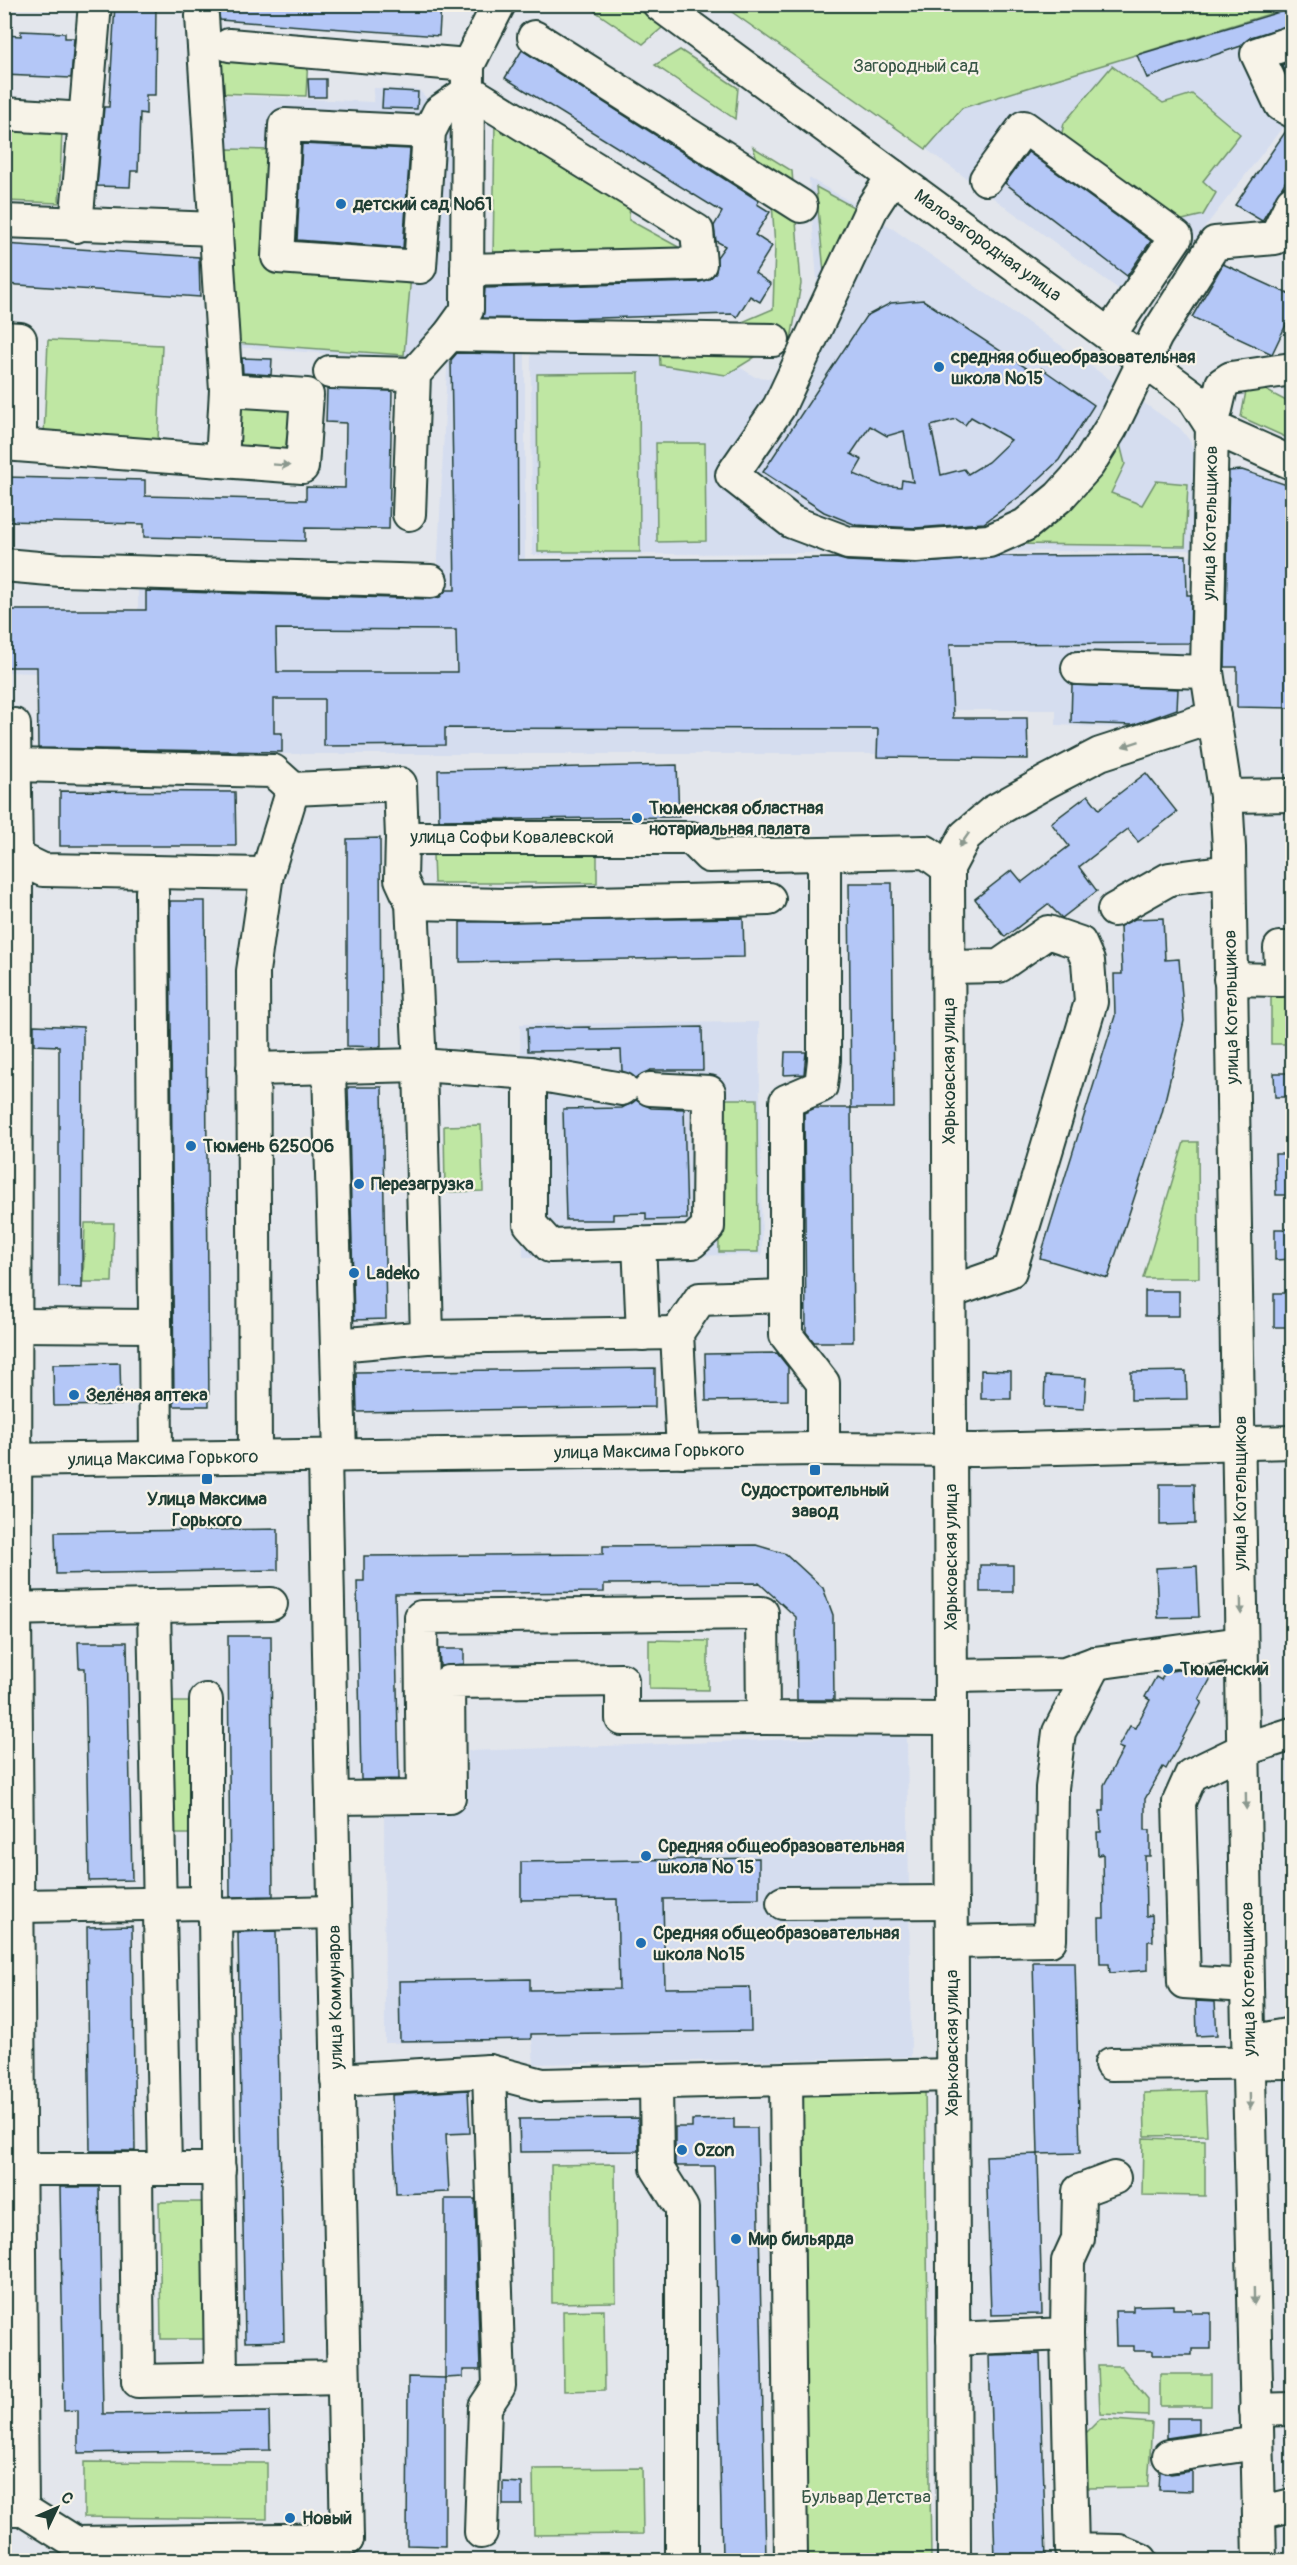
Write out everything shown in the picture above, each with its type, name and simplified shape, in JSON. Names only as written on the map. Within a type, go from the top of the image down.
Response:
[{"type":"street","points":[[76,226],[95,4]]},
{"type":"street","points":[[429,132],[285,125],[278,257],[420,267],[429,132],[439,112],[468,78],[499,4]]},
{"type":"street","name":"Малозагородная улица","points":[[659,4],[1192,396],[1212,427]]},
{"type":"street","points":[[202,16],[226,390],[222,461]]},
{"type":"street","points":[[534,37],[801,206]]},
{"type":"street","points":[[1293,42],[1257,54],[1281,105],[1293,111]]},
{"type":"street","points":[[229,45],[468,78],[697,231],[700,264],[467,270]]},
{"type":"street","points":[[409,514],[414,374],[449,335],[466,310],[468,78]]},
{"type":"street","points":[[4,114],[85,119]]},
{"type":"street","points":[[986,179],[1024,127],[1176,237],[1110,334]]},
{"type":"street","points":[[893,176],[872,208],[779,407],[732,475],[792,522],[848,543],[916,546],[989,541],[1024,525],[1059,497],[1088,465],[1111,428],[1156,336],[1215,243],[1275,238],[1293,202]]},
{"type":"street","points":[[4,221],[76,226],[216,230]]},
{"type":"street","points":[[449,335],[773,340]]},
{"type":"street","points":[[4,338],[20,339],[12,445],[302,466],[307,395],[226,390]]},
{"type":"street","points":[[1293,369],[1231,378],[1222,384],[1212,427],[1293,463]]},
{"type":"street","points":[[330,372],[414,374]]},
{"type":"street","name":"улица Котельщиков","points":[[1212,427],[1207,672],[1226,796],[1229,871],[1239,1396],[1241,1643],[1245,1749],[1247,1986],[1260,2560]]},
{"type":"street","points":[[4,565],[61,570],[431,580]]},
{"type":"street","points":[[1078,668],[1207,672]]},
{"type":"street","name":"Харьковская улица","points":[[954,2560],[948,868],[965,836],[993,812],[1048,780],[1100,754],[1215,717]]},
{"type":"street","points":[[4,725],[14,725],[15,765],[10,857],[10,1284],[16,1325],[10,1460],[10,1609],[19,1906],[12,2010],[13,2509],[76,2543],[354,2550]]},
{"type":"street","points":[[15,765],[273,771],[292,789],[267,874],[253,971],[255,1456]]},
{"type":"street","name":"улица Софьи Ковалевской","points":[[292,789],[400,784],[402,838],[691,838],[709,856],[926,852],[948,868]]},
{"type":"street","points":[[1226,796],[1293,795]]},
{"type":"street","points":[[402,838],[401,879],[412,903],[420,1065],[427,1337]]},
{"type":"street","points":[[823,1449],[823,1383],[786,1335],[786,1101],[821,1086],[824,1059],[824,854]]},
{"type":"street","points":[[10,857],[43,870],[267,874]]},
{"type":"street","points":[[1114,910],[1168,879],[1229,871]]},
{"type":"street","points":[[152,892],[156,1458]]},
{"type":"street","points":[[412,903],[505,905],[769,899]]},
{"type":"street","points":[[949,967],[999,966],[1048,932],[1080,943],[1088,961],[1091,1002],[1010,1271],[950,1292]]},
{"type":"street","points":[[1230,979],[1282,980],[1280,948],[1293,948]]},
{"type":"street","points":[[254,1069],[420,1065],[530,1073],[636,1089],[710,1092],[708,1227],[692,1242],[550,1246],[530,1224],[530,1073]]},
{"type":"street","name":"улица Коммунаров","points":[[328,1069],[337,1345],[332,1456],[333,1912],[343,2377],[354,2550]]},
{"type":"street","points":[[639,1243],[643,1334]]},
{"type":"street","points":[[683,1451],[677,1333],[700,1299],[786,1296]]},
{"type":"street","points":[[16,1325],[154,1326]]},
{"type":"street","points":[[337,1345],[427,1337],[677,1333]]},
{"type":"street","name":"улица Максима Горького","points":[[10,1460],[823,1449],[950,1450],[1293,1442]]},
{"type":"street","points":[[10,1609],[271,1604]]},
{"type":"street","points":[[154,1606],[160,1904],[151,2169],[138,2381],[343,2377]]},
{"type":"street","points":[[423,1797],[421,1617],[762,1613],[763,1718]]},
{"type":"street","points":[[951,1676],[1065,1674],[1095,1663],[1241,1643]]},
{"type":"street","points":[[952,1942],[1050,1940],[1052,1788],[1059,1732],[1095,1663]]},
{"type":"street","points":[[332,1798],[450,1797],[448,1682],[622,1680],[622,1719],[951,1719]]},
{"type":"street","points":[[206,1700],[219,2169],[221,2379]]},
{"type":"street","points":[[1247,1986],[1184,1982],[1179,1802],[1191,1775],[1245,1749],[1293,1734]]},
{"type":"street","points":[[783,1903],[952,1902]]},
{"type":"street","points":[[19,1906],[160,1904],[210,1909],[333,1912]]},
{"type":"street","points":[[1111,2064],[1215,2061],[1250,2053],[1293,2034]]},
{"type":"street","points":[[1250,2053],[1293,2062]]},
{"type":"street","points":[[337,2080],[489,2072],[542,2085],[952,2074]]},
{"type":"street","points":[[481,2532],[485,2407],[499,2386],[489,2072]]},
{"type":"street","points":[[786,2079],[791,2560]]},
{"type":"street","points":[[656,2082],[657,2168],[682,2208],[682,2560]]},
{"type":"street","points":[[12,2169],[219,2169]]},
{"type":"street","points":[[1114,2178],[1079,2191],[1078,2239],[1068,2261],[1067,2334],[1072,2550],[1119,2551],[1142,2560]]},
{"type":"street","points":[[953,2339],[1067,2334]]},
{"type":"street","points":[[1256,2410],[1293,2409]]},
{"type":"street","points":[[1169,2457],[1257,2443]]},
{"type":"street","points":[[1259,2513],[1293,2505]]},
{"type":"shaded area","points":[[1292,8],[1292,130],[1282,128],[1191,245],[1146,309],[926,149],[962,108]]},
{"type":"shaded area","name":"детский сад №61","points":[[374,88],[419,90],[459,134],[450,312],[408,359],[232,347],[223,95],[373,102]]},
{"type":"shaded area","name":"средняя общеобразовательная школа №15","points":[[809,178],[870,213],[1180,428],[1190,441],[1196,456],[1195,550],[532,555],[531,350],[724,357],[755,377],[780,379],[818,293]]},
{"type":"shaded area","points":[[448,348],[525,348],[525,561],[1194,556],[1197,703],[1147,729],[1056,725],[1056,710],[907,710],[906,754],[38,754],[37,673],[5,672],[5,609],[138,610],[138,579],[437,578]]},
{"type":"shaded area","points":[[759,1022],[762,1255],[523,1257],[520,1024]]},
{"type":"shaded area","name":"Средняя общеобразовательная школа № 15","points":[[907,1735],[911,2057],[534,2064],[532,2040],[385,2043],[384,1811],[467,1806],[468,1751]]},
{"type":"green space","points":[[595,4],[632,5],[663,27],[643,44],[593,10]]},
{"type":"green space","name":"Загородный сад","points":[[1292,4],[1292,7],[962,108],[926,149],[722,5]]},
{"type":"green space","points":[[680,50],[738,88],[735,119],[655,65]]},
{"type":"green space","points":[[215,51],[308,57],[306,96],[215,93]]},
{"type":"green space","points":[[1112,66],[1163,103],[1192,94],[1240,134],[1203,181],[1216,193],[1203,215],[1170,223],[1060,142],[1064,123]]},
{"type":"green space","points":[[495,120],[630,199],[629,220],[682,249],[493,258]]},
{"type":"green space","points":[[5,128],[62,131],[59,203],[5,201]]},
{"type":"green space","points":[[753,147],[792,171],[801,284],[790,345],[755,357],[726,375],[660,365],[658,330],[733,326],[773,309],[775,246],[772,203]]},
{"type":"green space","points":[[226,149],[273,150],[271,263],[411,275],[404,355],[235,343]]},
{"type":"green space","points":[[816,187],[859,210],[825,283]]},
{"type":"green space","points":[[48,340],[162,345],[158,441],[44,435]]},
{"type":"green space","points":[[639,373],[640,552],[538,552],[537,374]]},
{"type":"green space","points":[[1248,381],[1292,404],[1292,440],[1241,417]]},
{"type":"green space","points":[[238,403],[290,408],[285,452],[233,447]]},
{"type":"green space","points":[[1119,440],[1125,464],[1111,493],[1142,505],[1156,481],[1188,484],[1185,546],[1015,544]]},
{"type":"green space","points":[[656,443],[705,443],[706,541],[657,542]]},
{"type":"green space","points":[[597,854],[597,883],[434,883],[433,855]]},
{"type":"green space","points":[[1292,996],[1292,1044],[1271,1044],[1271,997]]},
{"type":"green space","points":[[718,1099],[757,1099],[758,1252],[719,1252]]},
{"type":"green space","points":[[481,1125],[483,1191],[445,1192],[444,1126]]},
{"type":"green space","points":[[1184,1142],[1198,1142],[1199,1278],[1143,1278]]},
{"type":"green space","points":[[85,1223],[114,1223],[112,1282],[83,1282]]},
{"type":"green space","points":[[649,1640],[708,1641],[708,1690],[649,1689]]},
{"type":"green space","points":[[171,1702],[201,1702],[201,1834],[171,1834]]},
{"type":"green space","name":"Бульвар Детства","points":[[925,2087],[931,2560],[802,2560],[800,2089]]},
{"type":"green space","points":[[1205,2091],[1207,2135],[1145,2136],[1144,2093]]},
{"type":"green space","points":[[1143,2138],[1205,2140],[1205,2196],[1142,2195]]},
{"type":"green space","points":[[615,2164],[616,2302],[552,2303],[551,2165]]},
{"type":"green space","points":[[159,2202],[212,2202],[214,2339],[161,2339]]},
{"type":"green space","points":[[604,2310],[605,2390],[564,2391],[563,2311]]},
{"type":"green space","points":[[1098,2366],[1121,2366],[1148,2399],[1148,2416],[1100,2414]]},
{"type":"green space","points":[[1160,2374],[1211,2374],[1211,2406],[1160,2406]]},
{"type":"green space","points":[[1100,2419],[1152,2423],[1148,2487],[1088,2488],[1086,2433]]},
{"type":"green space","points":[[84,2462],[267,2463],[267,2519],[84,2517]]},
{"type":"green space","points":[[642,2468],[643,2534],[534,2535],[533,2469]]},
{"type":"building","points":[[115,4],[156,4],[155,95],[146,95],[146,114],[140,113],[138,171],[131,171],[130,187],[97,186],[104,107],[109,107]]},
{"type":"building","points":[[215,4],[441,4],[439,36],[220,20]]},
{"type":"building","points":[[1293,8],[1293,24],[1251,37],[1241,46],[1147,78],[1137,55]]},
{"type":"building","points":[[21,31],[65,33],[65,38],[74,38],[71,78],[4,75],[4,35],[21,36]]},
{"type":"building","points":[[522,50],[759,201],[757,204],[770,212],[755,235],[772,246],[755,273],[771,284],[760,302],[750,296],[737,317],[732,314],[565,319],[483,318],[485,288],[700,282],[709,279],[716,272],[717,257],[725,246],[716,241],[714,226],[722,212],[505,78]]},
{"type":"building","points":[[1293,61],[1293,87],[1282,65]]},
{"type":"building","points":[[308,79],[326,79],[326,97],[309,97]]},
{"type":"building","points":[[383,90],[418,92],[417,109],[382,108]]},
{"type":"building","points":[[1288,128],[1293,129],[1293,169],[1262,221],[1235,205]]},
{"type":"building","points":[[302,144],[410,149],[403,248],[297,240]]},
{"type":"building","points":[[1028,152],[1151,241],[1127,276],[1005,183]]},
{"type":"building","points":[[4,244],[199,257],[200,297],[4,284]]},
{"type":"building","points":[[1223,264],[1293,296],[1293,310],[1272,354],[1192,317]]},
{"type":"building","points":[[923,300],[1037,375],[1041,368],[1094,405],[1059,460],[1023,494],[984,523],[916,528],[856,525],[824,512],[763,472],[866,316],[891,303]],"holes":[[[971,417],[1011,440],[988,462],[968,474],[964,469],[941,475],[931,426],[956,419],[965,425]],[[870,426],[887,436],[904,431],[913,482],[902,480],[901,487],[880,485],[854,474],[862,460],[851,454]]]},
{"type":"building","points":[[457,353],[517,354],[518,560],[836,558],[847,561],[915,564],[999,556],[1186,555],[1187,595],[1191,595],[1190,643],[950,644],[953,718],[1027,718],[1028,759],[877,757],[878,729],[445,728],[445,745],[324,746],[324,699],[274,699],[274,733],[282,733],[282,752],[38,748],[37,667],[4,667],[4,610],[146,610],[146,591],[430,599],[440,597],[446,590],[455,590],[451,360]],"holes":[[[276,629],[456,630],[457,672],[277,672]]]},
{"type":"building","points":[[242,358],[272,359],[271,375],[243,373]]},
{"type":"building","points":[[327,389],[392,391],[389,529],[305,528],[305,541],[144,537],[144,524],[4,521],[4,477],[145,480],[145,496],[306,500],[306,487],[345,488],[346,423],[326,422]]},
{"type":"building","points":[[1242,470],[1293,487],[1293,708],[1237,707],[1237,667],[1225,667],[1229,471]]},
{"type":"building","points":[[1072,685],[1178,689],[1177,709],[1133,725],[1071,723]]},
{"type":"building","points":[[677,765],[679,817],[439,820],[438,770]]},
{"type":"building","points":[[1146,773],[1177,812],[1138,842],[1128,829],[1079,867],[1097,891],[1062,918],[1048,904],[1005,937],[975,899],[1012,870],[1022,882],[1069,846],[1051,823],[1088,795],[1099,809]]},
{"type":"building","points":[[60,791],[235,792],[236,846],[60,846]]},
{"type":"building","points":[[380,838],[381,1047],[347,1046],[347,839]]},
{"type":"building","points":[[849,883],[892,883],[894,1108],[851,1108]]},
{"type":"building","points":[[170,901],[205,901],[209,1406],[174,1406]]},
{"type":"building","points":[[743,918],[744,957],[460,962],[460,922]]},
{"type":"building","points":[[1163,918],[1165,960],[1179,959],[1184,1021],[1162,1113],[1108,1278],[1040,1258],[1115,1016],[1114,974],[1122,974],[1120,926],[1135,919]]},
{"type":"building","points":[[34,1025],[83,1027],[82,1288],[59,1287],[59,1046],[34,1045]]},
{"type":"building","points":[[590,1027],[590,1029],[702,1027],[703,1070],[650,1070],[636,1078],[622,1071],[621,1050],[528,1051],[527,1028]]},
{"type":"building","points":[[785,1052],[806,1052],[804,1074],[784,1075]]},
{"type":"building","points":[[1274,1073],[1293,1073],[1293,1097],[1275,1097]]},
{"type":"building","points":[[348,1087],[382,1087],[386,1319],[354,1320]]},
{"type":"building","points":[[636,1100],[651,1108],[684,1109],[687,1219],[646,1220],[646,1213],[613,1214],[613,1220],[566,1220],[563,1109],[622,1108]]},
{"type":"building","points":[[815,1108],[851,1108],[853,1342],[814,1342],[806,1332],[804,1113]]},
{"type":"building","points":[[1275,1154],[1293,1154],[1293,1195],[1276,1195]]},
{"type":"building","points":[[1275,1229],[1293,1229],[1293,1259],[1275,1260]]},
{"type":"building","points":[[1145,1291],[1179,1291],[1179,1316],[1145,1316]]},
{"type":"building","points":[[1274,1293],[1293,1293],[1293,1327],[1274,1327]]},
{"type":"building","points":[[777,1353],[788,1367],[788,1400],[706,1401],[705,1354]]},
{"type":"building","points":[[120,1363],[121,1405],[54,1406],[53,1364]]},
{"type":"building","points":[[655,1368],[655,1407],[357,1412],[356,1372]]},
{"type":"building","points":[[981,1370],[1011,1371],[1011,1399],[981,1399]]},
{"type":"building","points":[[1186,1371],[1187,1399],[1131,1400],[1131,1372]]},
{"type":"building","points":[[1045,1376],[1086,1378],[1084,1409],[1044,1407]]},
{"type":"building","points":[[1160,1484],[1194,1484],[1195,1524],[1160,1525]]},
{"type":"building","points":[[278,1529],[278,1570],[56,1574],[55,1532]]},
{"type":"building","points":[[756,1545],[786,1554],[823,1588],[833,1615],[834,1700],[797,1700],[796,1617],[759,1583],[604,1584],[604,1592],[395,1594],[399,1779],[361,1780],[357,1581],[364,1581],[364,1556],[603,1554],[603,1546]]},
{"type":"building","points":[[980,1565],[1013,1565],[1013,1592],[980,1592]]},
{"type":"building","points":[[1197,1566],[1199,1617],[1158,1618],[1156,1568]]},
{"type":"building","points":[[228,1636],[271,1636],[273,1896],[230,1897]]},
{"type":"building","points":[[78,1642],[127,1642],[132,1880],[89,1881],[85,1668],[79,1668]]},
{"type":"building","points":[[439,1649],[464,1649],[464,1664],[440,1666]]},
{"type":"building","points":[[1196,1667],[1212,1676],[1199,1700],[1202,1702],[1166,1769],[1163,1767],[1145,1799],[1145,1830],[1150,1830],[1150,1856],[1145,1856],[1146,1916],[1152,1915],[1153,1941],[1148,1941],[1148,1970],[1110,1973],[1109,1964],[1100,1964],[1099,1918],[1104,1918],[1103,1854],[1098,1855],[1097,1832],[1101,1832],[1100,1811],[1104,1811],[1104,1785],[1123,1749],[1118,1747],[1130,1726],[1135,1728],[1150,1700],[1145,1697],[1156,1677],[1161,1680],[1165,1672]]},
{"type":"building","name":"Средняя общеобразовательная школа №15","points":[[759,1858],[759,1898],[663,1899],[665,1988],[750,1987],[751,2031],[531,2034],[531,2039],[400,2041],[399,1981],[530,1979],[530,1990],[619,1989],[617,1899],[521,1900],[521,1862]]},
{"type":"building","points":[[132,1926],[135,2151],[90,2151],[87,1927]]},
{"type":"building","points":[[276,1931],[284,2341],[245,2342],[238,1932]]},
{"type":"building","points":[[1033,1962],[1075,1962],[1080,2153],[1038,2154]]},
{"type":"building","points":[[1196,2001],[1215,2002],[1217,2035],[1197,2036]]},
{"type":"building","points":[[468,2090],[470,2133],[446,2134],[449,2192],[396,2194],[392,2095]]},
{"type":"building","points":[[638,2118],[639,2151],[520,2152],[519,2119]]},
{"type":"building","points":[[734,2119],[734,2128],[757,2128],[766,2558],[759,2560],[722,2560],[714,2166],[677,2166],[675,2163],[675,2127],[692,2127],[692,2120]]},
{"type":"building","points":[[1038,2154],[1042,2314],[991,2315],[986,2156]]},
{"type":"building","points":[[60,2187],[99,2187],[103,2414],[269,2412],[270,2450],[78,2453],[78,2410],[64,2411]]},
{"type":"building","points":[[445,2199],[475,2199],[480,2370],[463,2370],[463,2377],[445,2378]]},
{"type":"building","points":[[1173,2305],[1173,2309],[1191,2309],[1192,2313],[1211,2313],[1211,2349],[1192,2349],[1192,2355],[1153,2355],[1153,2351],[1134,2351],[1134,2346],[1116,2346],[1115,2311],[1133,2311],[1133,2306]]},
{"type":"building","points":[[1040,2354],[1046,2560],[995,2560],[989,2355]]},
{"type":"building","points":[[408,2377],[445,2378],[445,2546],[407,2545]]},
{"type":"building","points":[[1167,2418],[1199,2418],[1199,2433],[1167,2438]]},
{"type":"building","points":[[1160,2471],[1171,2474],[1192,2471],[1192,2491],[1159,2490]]},
{"type":"building","points":[[503,2482],[522,2483],[522,2505],[503,2505]]},
{"type":"place","name":"детский сад №61","points":[[341,204]]},
{"type":"place","name":"средняя общеобразовательная школа №15","points":[[939,367]]},
{"type":"place","name":"Тюменская областная нотариальная палата","points":[[637,818]]},
{"type":"place","name":"Тюмень 625006","points":[[191,1146]]},
{"type":"place","name":"Перезагрузка","points":[[359,1184]]},
{"type":"place","name":"Ladeko","points":[[354,1273]]},
{"type":"place","name":"Зелёная аптека","points":[[74,1395]]},
{"type":"place","name":"Судостроительный завод","points":[[815,1470]]},
{"type":"place","name":"Улица Максима Горького","points":[[207,1479]]},
{"type":"place","name":"Тюменский","points":[[1168,1669]]},
{"type":"place","name":"Средняя общеобразовательная школа № 15","points":[[646,1856]]},
{"type":"place","name":"Средняя общеобразовательная школа №15","points":[[641,1943]]},
{"type":"place","name":"Ozon","points":[[682,2150]]},
{"type":"place","name":"Мир бильярда","points":[[736,2239]]},
{"type":"place","name":"Новый","points":[[290,2518]]}]
